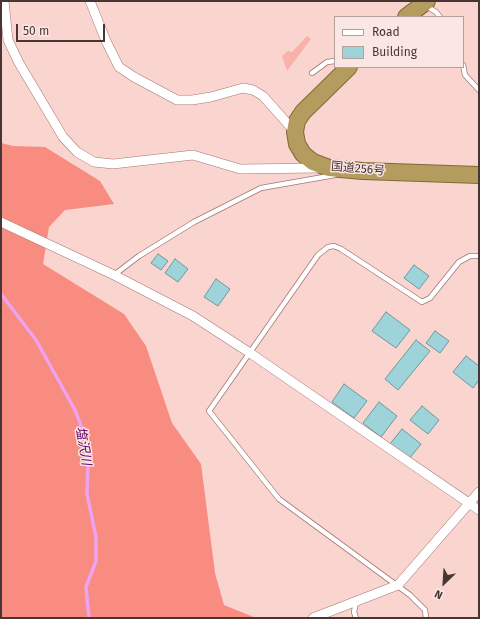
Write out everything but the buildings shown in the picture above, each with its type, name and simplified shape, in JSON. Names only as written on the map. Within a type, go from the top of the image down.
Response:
[{"type":"highway","points":[[407,16],[424,3]]},
{"type":"highway","points":[[295,132],[297,121],[303,112],[348,68]]},
{"type":"highway","name":"国道256号","points":[[295,132],[297,144],[303,154],[313,162],[330,168],[363,171],[479,175]]},
{"type":"street","points":[[4,1],[8,40],[19,63],[63,137],[77,152],[94,162],[113,164],[193,155],[240,170],[330,168]]},
{"type":"street","points":[[90,1],[106,41],[119,67],[134,77],[177,100],[192,100],[211,97],[243,88],[253,90],[263,96],[295,132]]},
{"type":"street","points":[[1,222],[114,275],[193,316],[250,353],[469,505],[479,510]]},
{"type":"street","points":[[313,618],[398,585],[479,492]]},
{"type":"lane","points":[[424,3],[439,16]]},
{"type":"lane","points":[[312,73],[327,62],[334,61]]},
{"type":"lane","points":[[464,68],[465,75],[479,90]]},
{"type":"lane","points":[[114,275],[138,256],[194,222],[261,188],[363,171]]},
{"type":"lane","points":[[426,618],[425,610],[398,585],[279,499],[209,411],[318,255],[328,247],[334,246],[341,249],[422,302],[430,298],[459,262],[470,256],[479,256]]},
{"type":"lane","points":[[356,602],[354,612],[356,618]]},
{"type":"shaded area","points":[[307,36],[311,39],[287,71],[282,56],[288,51],[292,52]]},
{"type":"shaded area","points":[[1,143],[13,146],[45,147],[100,181],[114,204],[65,210],[49,227],[43,264],[124,314],[146,346],[172,423],[201,464],[215,573],[224,605],[256,618],[1,618]]},
{"type":"waterway","name":"塩沢川","points":[[1,294],[36,340],[75,410],[83,431],[88,463],[87,494],[96,537],[96,561],[86,587],[89,618]]}]
